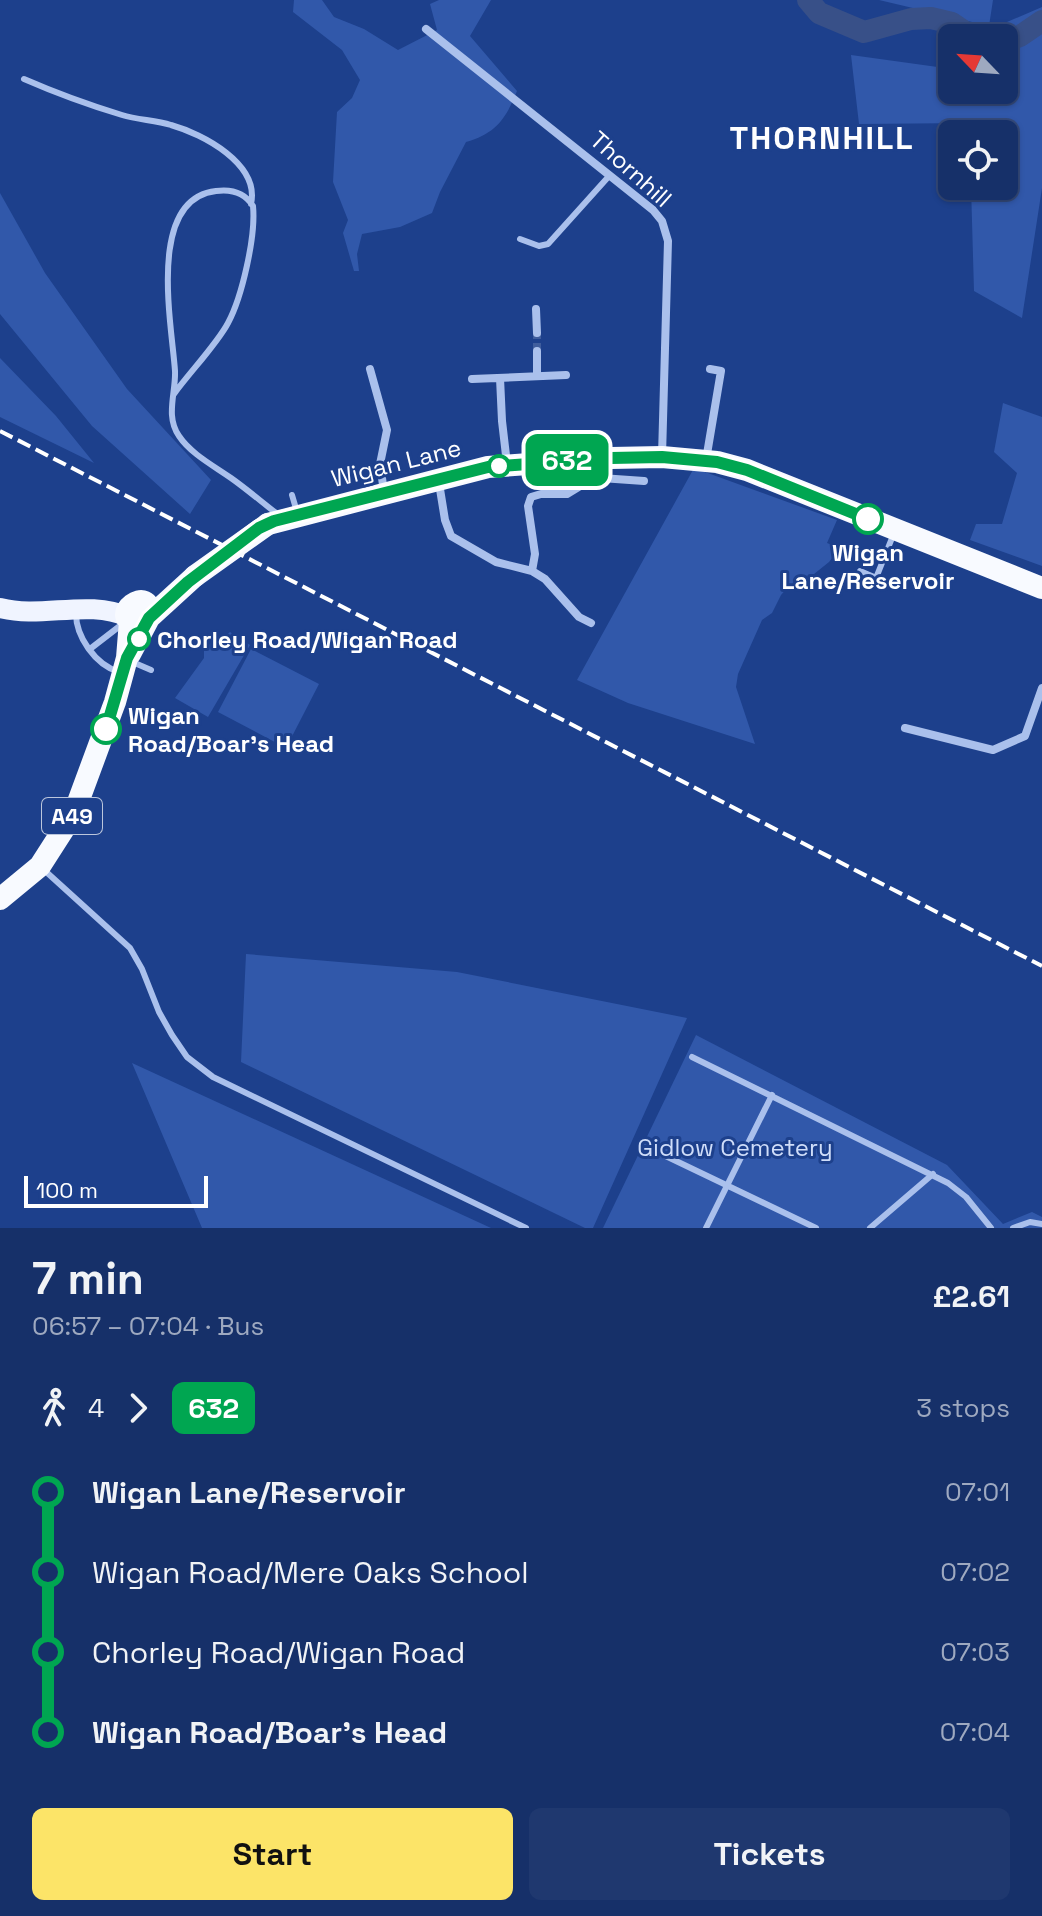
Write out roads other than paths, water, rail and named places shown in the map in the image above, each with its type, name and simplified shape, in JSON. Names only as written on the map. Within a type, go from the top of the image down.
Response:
[{"type":"highway","name":"Wigan Lane","points":[[285,513],[507,465],[662,457],[706,461],[747,470],[1042,588]]},
{"type":"highway","points":[[137,614],[159,591],[191,579],[285,513]]},
{"type":"highway","name":"A49","points":[[0,899],[40,866],[57,843],[79,800],[126,664],[137,614]]},
{"type":"main road","points":[[0,608],[43,613],[81,610],[137,614]]},
{"type":"street","name":"Thornhill","points":[[426,29],[610,175],[662,221],[668,241],[662,457]]},
{"type":"street","points":[[536,309],[537,333]]},
{"type":"street","points":[[537,351],[537,376]]},
{"type":"street","points":[[370,369],[387,430],[380,464],[384,492]]},
{"type":"street","points":[[706,461],[721,371],[710,369]]},
{"type":"street","points":[[472,379],[566,375]]},
{"type":"street","points":[[500,378],[507,465]]},
{"type":"street","points":[[532,571],[535,554],[528,506],[531,497],[567,494],[601,478],[644,481]]},
{"type":"street","points":[[439,479],[445,520],[451,536],[496,562],[532,571],[545,579],[579,617],[591,623]]},
{"type":"street","points":[[905,728],[993,750],[1025,736],[1042,688]]},
{"type":"lane","points":[[24,79],[125,117],[172,125],[227,153],[247,176],[254,191],[251,204],[255,222],[253,239],[230,320],[174,394]]},
{"type":"lane","points":[[520,239],[539,246],[548,244],[610,175]]},
{"type":"lane","points":[[251,204],[240,194],[212,191],[196,197],[179,215],[167,283],[175,372],[172,418],[180,439],[285,513]]},
{"type":"lane","points":[[876,578],[896,530]]},
{"type":"lane","points":[[860,571],[888,583]]},
{"type":"lane","points":[[81,610],[80,635],[104,667],[126,664],[151,670]]},
{"type":"lane","points":[[90,649],[137,614]]},
{"type":"lane","points":[[40,866],[130,948],[172,1035],[187,1057],[213,1077],[526,1228]]},
{"type":"lane","points":[[692,1057],[933,1174],[966,1197],[991,1228]]},
{"type":"lane","points":[[706,1228],[772,1095]]},
{"type":"lane","points":[[651,1149],[816,1228]]},
{"type":"lane","points":[[870,1228],[933,1174]]},
{"type":"lane","points":[[1013,1228],[1030,1222],[1042,1224]]},
{"type":"waterway","points":[[808,0],[819,13],[864,32],[911,19],[931,18],[953,24]]},
{"type":"waterway","points":[[1018,37],[1042,21]]},
{"type":"tunnel","points":[[537,333],[537,351]]},
{"type":"railway","points":[[0,431],[1042,966]]},
{"type":"place","name":"Wigan Lane/Reservoir","points":[[868,519]]},
{"type":"place","name":"Chorley Road/Wigan Road","points":[[139,639]]},
{"type":"place","name":"Wigan Road/Boar's Head","points":[[106,729]]},
{"type":"district","name":"THORNHILL","points":[[822,138]]},
{"type":"park label","name":"Gidlow Cemetery","points":[[735,1147]]}]
